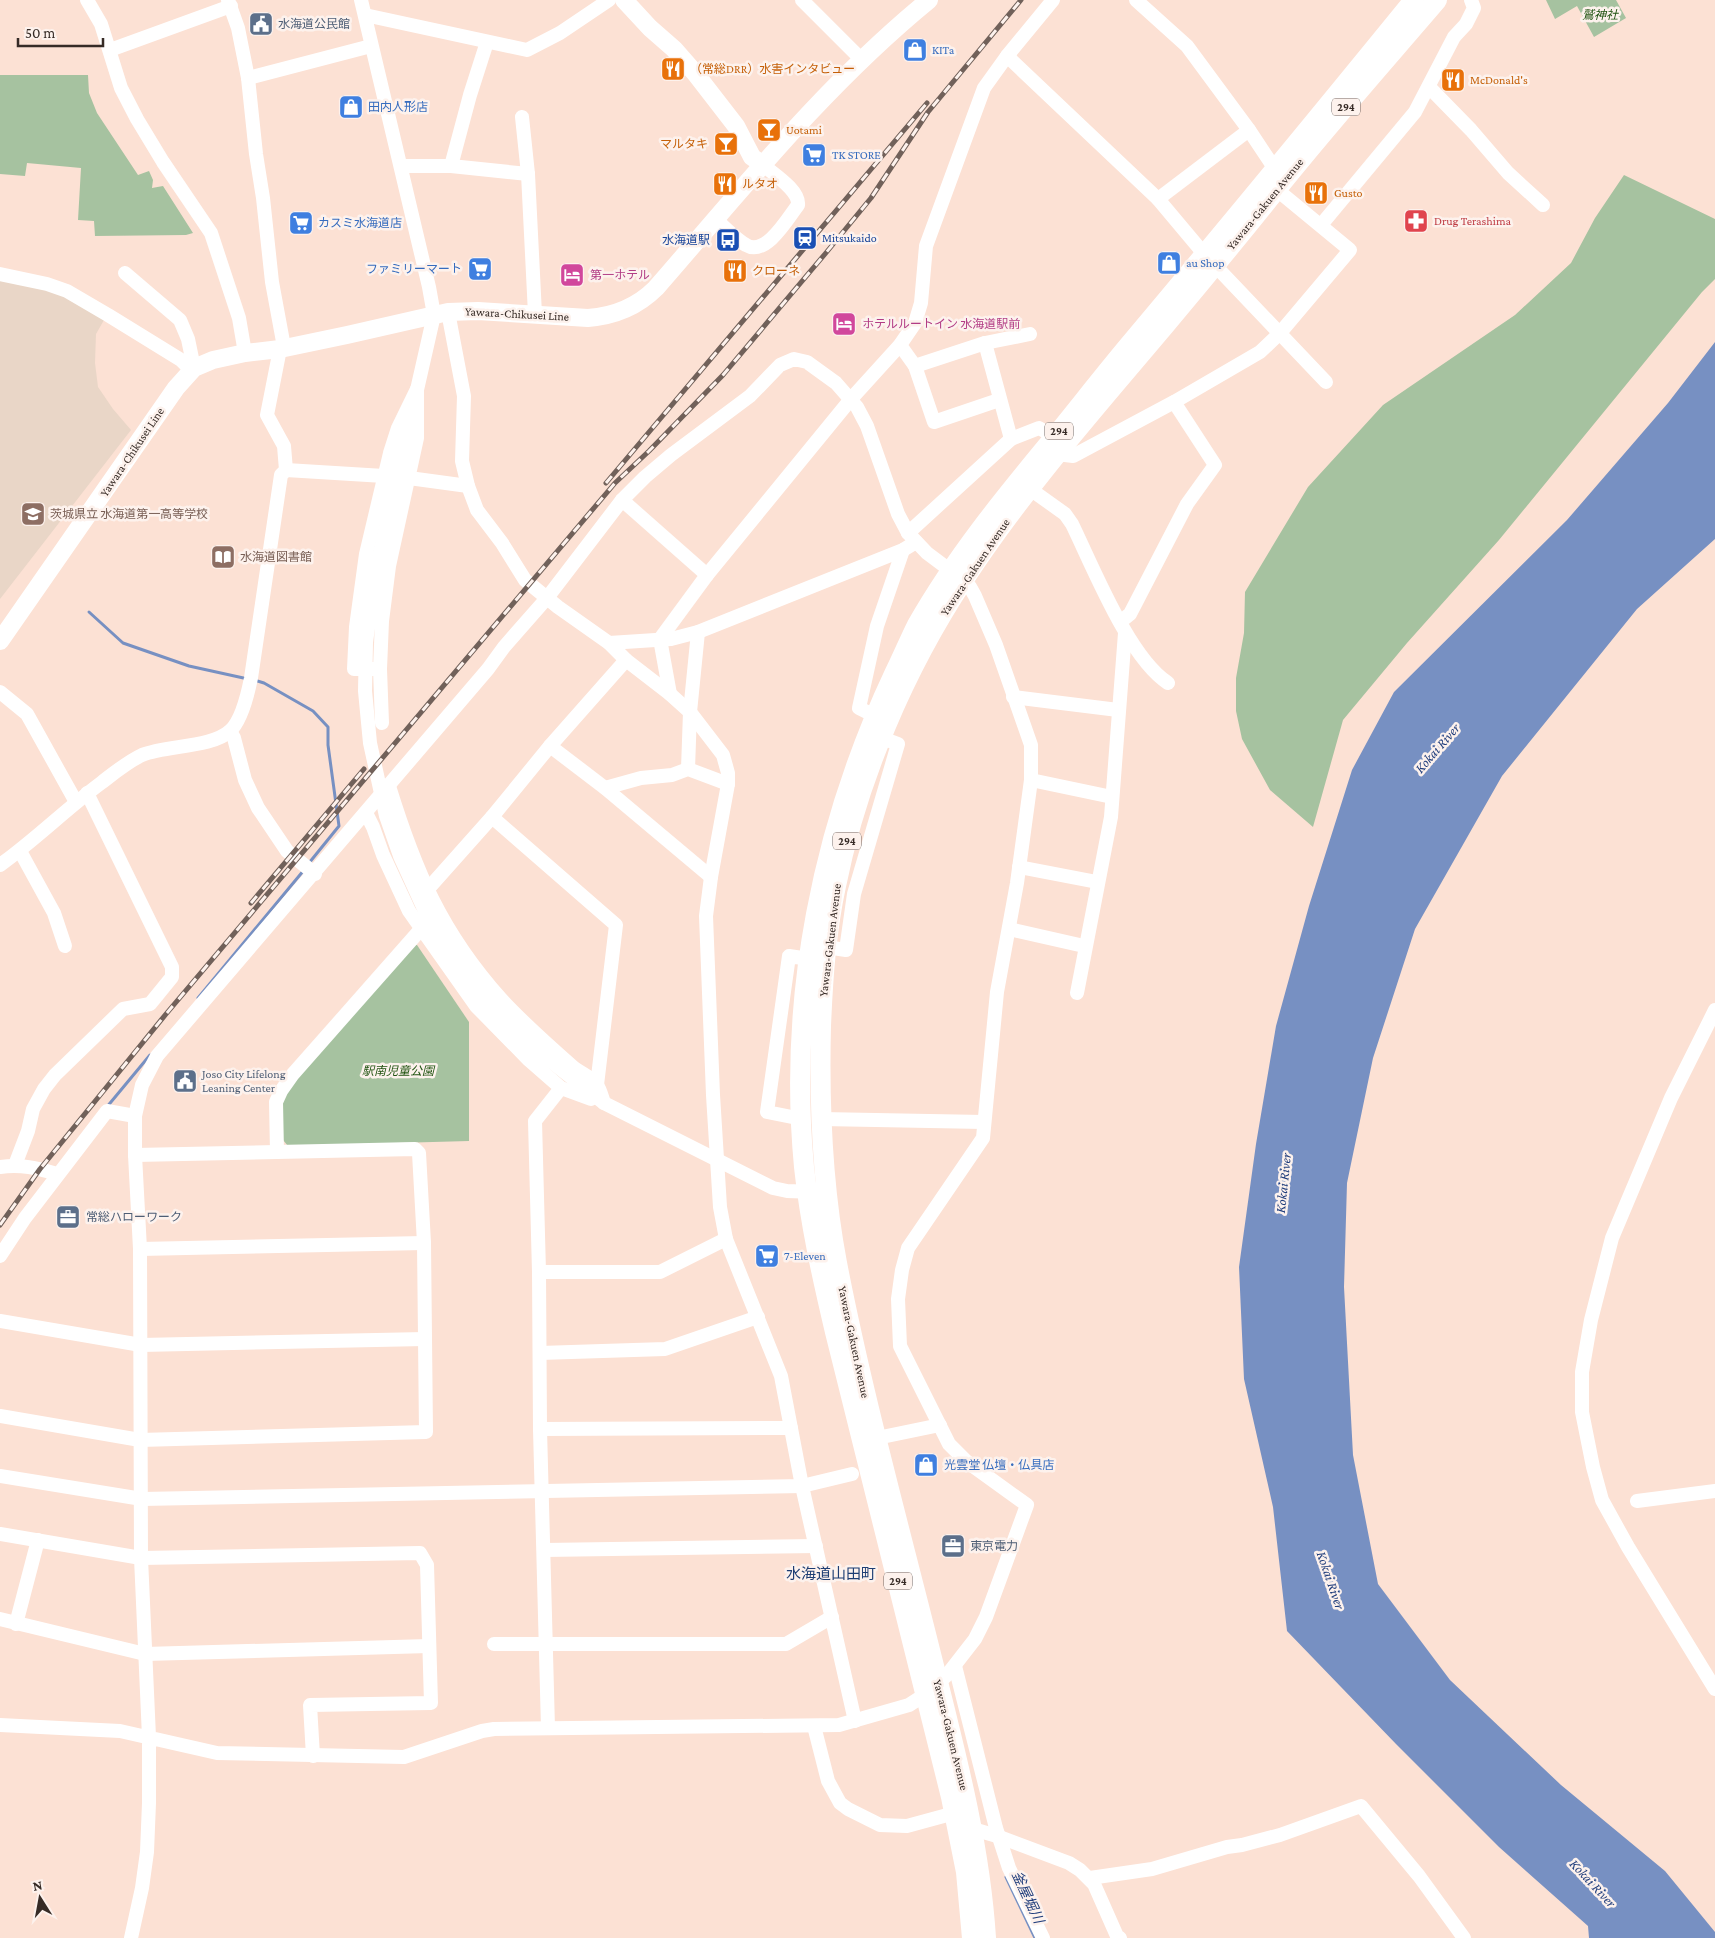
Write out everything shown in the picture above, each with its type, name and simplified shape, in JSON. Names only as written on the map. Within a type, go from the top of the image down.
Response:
[{"type":"highway","name":"Yawara-Gakuen Avenue","points":[[1210,260],[1275,169],[1414,0]]},
{"type":"highway","name":"Yawara-Gakuen Avenue","points":[[811,1119],[819,1071],[826,947],[851,776],[875,716],[917,626],[957,576],[1015,484],[1056,445],[1210,260],[1276,189],[1437,0]]},
{"type":"highway","name":"Yawara-Gakuen Avenue","points":[[972,1938],[958,1760],[932,1689],[821,1275],[803,1021],[809,959],[822,885],[842,831],[861,793],[891,713],[933,630],[957,576],[985,549],[1030,489],[1056,445]]},
{"type":"highway","name":"Yawara-Gakuen Avenue","points":[[816,1192],[840,1277],[861,1378],[877,1438],[932,1689]]},
{"type":"highway","name":"Yawara-Gakuen Avenue","points":[[963,1821],[979,1864],[986,1938]]},
{"type":"main road","points":[[624,0],[650,28],[674,49],[736,126],[752,157],[762,164]]},
{"type":"main road","name":"Yawara-Chikusei Line","points":[[0,641],[176,388],[193,369],[213,360],[282,348],[441,314],[478,311],[588,318],[601,317],[627,309],[656,288],[762,164],[812,109],[898,25],[929,0]]},
{"type":"street","points":[[88,0],[101,24],[121,88],[137,119],[163,162],[211,233],[239,318],[245,353]]},
{"type":"street","points":[[361,0],[429,287],[441,314],[464,396],[462,460],[468,486],[477,510],[502,543],[520,574],[546,598],[609,643],[626,660],[670,694],[690,712],[724,755],[728,773],[728,784],[706,916],[720,1206],[726,1240],[781,1376],[802,1486],[855,1721]]},
{"type":"street","points":[[365,15],[527,50],[560,33],[609,0]]},
{"type":"street","points":[[802,0],[862,60]]},
{"type":"street","points":[[670,694],[660,639],[707,575],[851,400],[900,345],[915,323],[921,303],[926,246],[984,88],[1007,56],[1053,0]]},
{"type":"street","points":[[1136,0],[1187,46],[1249,130],[1275,169]]},
{"type":"street","points":[[1321,225],[1415,112],[1454,37],[1466,24],[1471,15],[1474,8],[1471,0]]},
{"type":"street","points":[[110,50],[230,3],[238,28],[248,78],[272,282],[282,348],[267,415],[284,446],[286,470]]},
{"type":"street","points":[[451,166],[470,95],[487,42]]},
{"type":"street","points":[[248,78],[371,46]]},
{"type":"street","points":[[1007,56],[1158,200],[1210,260],[1326,382]]},
{"type":"street","points":[[1429,86],[1472,130],[1508,173],[1543,205]]},
{"type":"street","points":[[522,116],[528,174],[535,314]]},
{"type":"street","points":[[1158,200],[1249,130]]},
{"type":"street","points":[[715,219],[747,246],[763,245],[773,238],[798,205],[799,200],[796,193],[762,164]]},
{"type":"street","points":[[401,166],[451,166],[528,174]]},
{"type":"street","points":[[875,716],[859,708],[878,626],[903,550],[912,538],[1011,440],[1039,428],[1056,445],[1074,456],[1174,402],[1260,352],[1280,332],[1350,250],[1276,189]]},
{"type":"street","points":[[0,274],[47,284],[67,291],[193,369]]},
{"type":"street","points":[[125,274],[180,320],[188,339],[193,369]]},
{"type":"street","points":[[441,314],[417,389],[377,566],[366,642],[365,690],[367,717],[379,789],[386,816],[400,856],[425,911],[462,969],[507,1022],[564,1082]]},
{"type":"street","points":[[915,366],[985,343],[1030,334]]},
{"type":"street","points":[[985,343],[1011,440]]},
{"type":"street","points":[[900,345],[915,366],[934,422],[999,400]]},
{"type":"street","points":[[0,1725],[120,1731],[149,1737],[217,1753],[404,1757],[482,1731],[548,1728],[840,1725],[909,1705],[932,1689],[955,1666],[975,1639],[986,1617],[1027,1505],[966,1461],[950,1444],[900,1346],[898,1299],[902,1270],[908,1248],[983,1138],[997,992],[1019,867],[1031,780],[1030,745],[996,644],[970,587],[927,554],[912,538],[898,514],[868,426],[851,400],[836,383],[816,367],[800,359],[786,361],[780,365],[742,404],[671,455],[622,500],[546,598],[389,786],[157,1056],[142,1085],[135,1116],[135,1155],[140,1249],[141,1558],[149,1737],[147,1852],[142,1888],[131,1938]]},
{"type":"street","points":[[380,669],[354,669],[362,577],[384,476],[398,428],[417,389]]},
{"type":"street","points":[[382,723],[380,669],[382,621],[389,566],[417,438],[417,389]]},
{"type":"street","points":[[1077,994],[1084,946],[1110,817],[1123,628],[1187,504],[1215,465],[1174,402]]},
{"type":"street","points":[[0,865],[20,851],[124,765],[144,754],[160,749],[210,741],[230,731],[246,701],[281,475],[286,470],[384,476]]},
{"type":"street","points":[[409,478],[468,486]]},
{"type":"street","points":[[1030,489],[1065,514],[1072,524],[1123,628],[1147,664],[1168,683]]},
{"type":"street","points":[[622,500],[707,575]]},
{"type":"street","points":[[609,643],[671,639],[698,632],[903,550]]},
{"type":"street","points":[[688,769],[690,712],[698,632]]},
{"type":"street","points":[[277,1152],[276,1102],[293,1074],[418,925],[427,890],[626,660]]},
{"type":"street","points":[[0,692],[27,714],[82,798],[172,967],[172,977],[150,1004],[123,1009],[55,1075],[44,1089],[33,1109],[28,1132],[16,1165]]},
{"type":"street","points":[[1013,697],[1118,710]]},
{"type":"street","points":[[230,731],[234,738],[245,780],[258,808],[286,851],[314,874]]},
{"type":"street","points":[[826,947],[846,950],[854,894],[898,744],[882,738]]},
{"type":"street","points":[[550,746],[605,788],[711,878]]},
{"type":"street","points":[[605,788],[641,778],[672,775],[688,769],[728,784]]},
{"type":"street","points":[[1031,780],[1112,797]]},
{"type":"street","points":[[389,786],[407,844],[427,890],[455,941],[471,964],[531,1030],[575,1069],[597,1085]]},
{"type":"street","points":[[366,813],[398,889],[418,925],[480,1012],[529,1060],[564,1082],[772,1188],[787,1191],[816,1192]]},
{"type":"street","points":[[492,817],[616,926],[597,1085],[604,1103]]},
{"type":"street","points":[[842,831],[870,838]]},
{"type":"street","points":[[20,851],[54,913],[65,946]]},
{"type":"street","points":[[1019,867],[1097,882]]},
{"type":"street","points":[[1008,928],[1084,946]]},
{"type":"street","points":[[809,959],[789,956],[767,1112],[811,1119],[984,1122]]},
{"type":"street","points":[[1715,1010],[1671,1098],[1612,1238],[1591,1320],[1582,1372],[1582,1412],[1602,1500],[1628,1547],[1715,1689]]},
{"type":"street","points":[[548,1728],[540,1430],[539,1272],[535,1121],[564,1082]]},
{"type":"street","points":[[0,1256],[21,1223],[106,1111],[135,1116]]},
{"type":"street","points":[[0,1416],[140,1440],[426,1432],[424,1243],[420,1153],[415,1149],[135,1155]]},
{"type":"street","points":[[0,1167],[16,1165],[40,1168],[57,1174]]},
{"type":"street","points":[[539,1272],[660,1272],[726,1240]]},
{"type":"street","points":[[140,1249],[424,1243]]},
{"type":"street","points":[[540,1353],[665,1350],[758,1317]]},
{"type":"street","points":[[0,1321],[141,1345],[425,1339]]},
{"type":"street","points":[[877,1438],[940,1425]]},
{"type":"street","points":[[540,1430],[791,1428]]},
{"type":"street","points":[[0,1476],[142,1500],[802,1486],[852,1474]]},
{"type":"street","points":[[1637,1501],[1715,1491]]},
{"type":"street","points":[[0,1534],[141,1558],[420,1553],[427,1565],[431,1704],[310,1705],[313,1756]]},
{"type":"street","points":[[16,1624],[38,1540]]},
{"type":"street","points":[[544,1550],[816,1546]]},
{"type":"street","points":[[494,1644],[786,1644],[832,1617]]},
{"type":"street","points":[[0,1619],[145,1654],[428,1646]]},
{"type":"street","points":[[955,1666],[999,1837],[1009,1868],[1043,1938]]},
{"type":"street","points":[[814,1726],[828,1781],[840,1802],[848,1808],[880,1825],[907,1826],[963,1821],[999,1837],[1069,1863],[1090,1878],[1117,1936],[1120,1938]]},
{"type":"street","points":[[1090,1878],[1152,1869],[1227,1847],[1280,1835],[1361,1806],[1419,1876],[1464,1938]]},
{"type":"shaded area","name":"茨城県立 水海道第一高等学校","points":[[0,278],[57,291],[104,320],[96,334],[95,363],[98,387],[131,430],[0,599]]},
{"type":"green space","name":"鷲神社","points":[[1546,0],[1616,0],[1626,18],[1594,37],[1577,6],[1555,19]]},
{"type":"green space","points":[[0,75],[88,75],[89,93],[97,113],[138,175],[149,171],[153,180],[152,188],[163,186],[193,233],[186,235],[95,236],[94,221],[78,220],[81,168],[27,163],[25,176],[0,174]]},
{"type":"green space","points":[[1624,175],[1715,219],[1715,279],[1702,292],[1499,540],[1407,643],[1343,720],[1313,827],[1270,790],[1242,739],[1236,711],[1236,678],[1244,633],[1245,592],[1308,487],[1383,405],[1515,315],[1571,263],[1595,218]]},
{"type":"green space","name":"駅南児童公園","points":[[414,945],[417,945],[469,1022],[469,1141],[288,1146],[283,1140],[282,1098],[287,1089]]},
{"type":"water","name":"Kokai River","points":[[1715,342],[1715,539],[1637,609],[1502,776],[1415,929],[1373,1058],[1347,1183],[1344,1287],[1353,1455],[1378,1584],[1450,1680],[1561,1785],[1665,1871],[1715,1932],[1715,1938],[1589,1938],[1588,1926],[1499,1847],[1287,1631],[1273,1507],[1244,1379],[1239,1267],[1256,1144],[1276,1026],[1309,906],[1352,770],[1394,692],[1567,520],[1668,403]]},
{"type":"waterway","points":[[89,612],[123,643],[189,666],[248,679]]},
{"type":"waterway","points":[[254,680],[264,683],[313,711],[328,727],[328,745],[339,826],[309,863]]},
{"type":"waterway","points":[[198,998],[304,870]]},
{"type":"waterway","points":[[106,1108],[150,1055]]},
{"type":"waterway","name":"釜屋堀川","points":[[1006,1877],[1035,1938]]},
{"type":"railway","points":[[0,1225],[40,1169],[166,1014],[615,483],[723,375],[825,254],[871,198],[928,112],[1021,0]]},
{"type":"railway","points":[[606,483],[927,103]]},
{"type":"railway","points":[[251,903],[364,769]]},
{"type":"place","name":"水海道公民館","points":[[261,24]]},
{"type":"place","name":"KITa","points":[[915,50]]},
{"type":"place","name":"（常総DRR）水害インタビュー","points":[[673,69]]},
{"type":"place","name":"McDonald's","points":[[1453,80]]},
{"type":"place","name":"田内人形店","points":[[351,107]]},
{"type":"place","name":"Uotami","points":[[769,130]]},
{"type":"place","name":"マルタキ","points":[[726,144]]},
{"type":"place","name":"TK STORE","points":[[814,155]]},
{"type":"place","name":"ルタオ","points":[[725,184]]},
{"type":"place","name":"Gusto","points":[[1316,193]]},
{"type":"place","name":"Drug Terashima","points":[[1416,221]]},
{"type":"place","name":"カスミ水海道店","points":[[301,223]]},
{"type":"place","name":"Mitsukaido","points":[[805,238]]},
{"type":"place","name":"水海道駅","points":[[728,240]]},
{"type":"place","name":"au Shop","points":[[1169,263]]},
{"type":"place","name":"ファミリーマート","points":[[480,269]]},
{"type":"place","name":"クローネ","points":[[735,271]]},
{"type":"place","name":"第一ホテル","points":[[572,275]]},
{"type":"place","name":"ホテルルートイン 水海道駅前","points":[[844,324]]},
{"type":"place","name":"茨城県立 水海道第一高等学校","points":[[33,514]]},
{"type":"place","name":"水海道図書館","points":[[223,557]]},
{"type":"place","name":"Joso City Lifelong Leaning Center","points":[[185,1081]]},
{"type":"place","name":"常総ハローワーク","points":[[68,1217]]},
{"type":"place","name":"7-Eleven","points":[[767,1256]]},
{"type":"place","name":"光雲堂 仏壇・仏具店","points":[[926,1465]]},
{"type":"place","name":"東京電力","points":[[953,1546]]},
{"type":"district","name":"水海道山田町","points":[[831,1574]]}]
